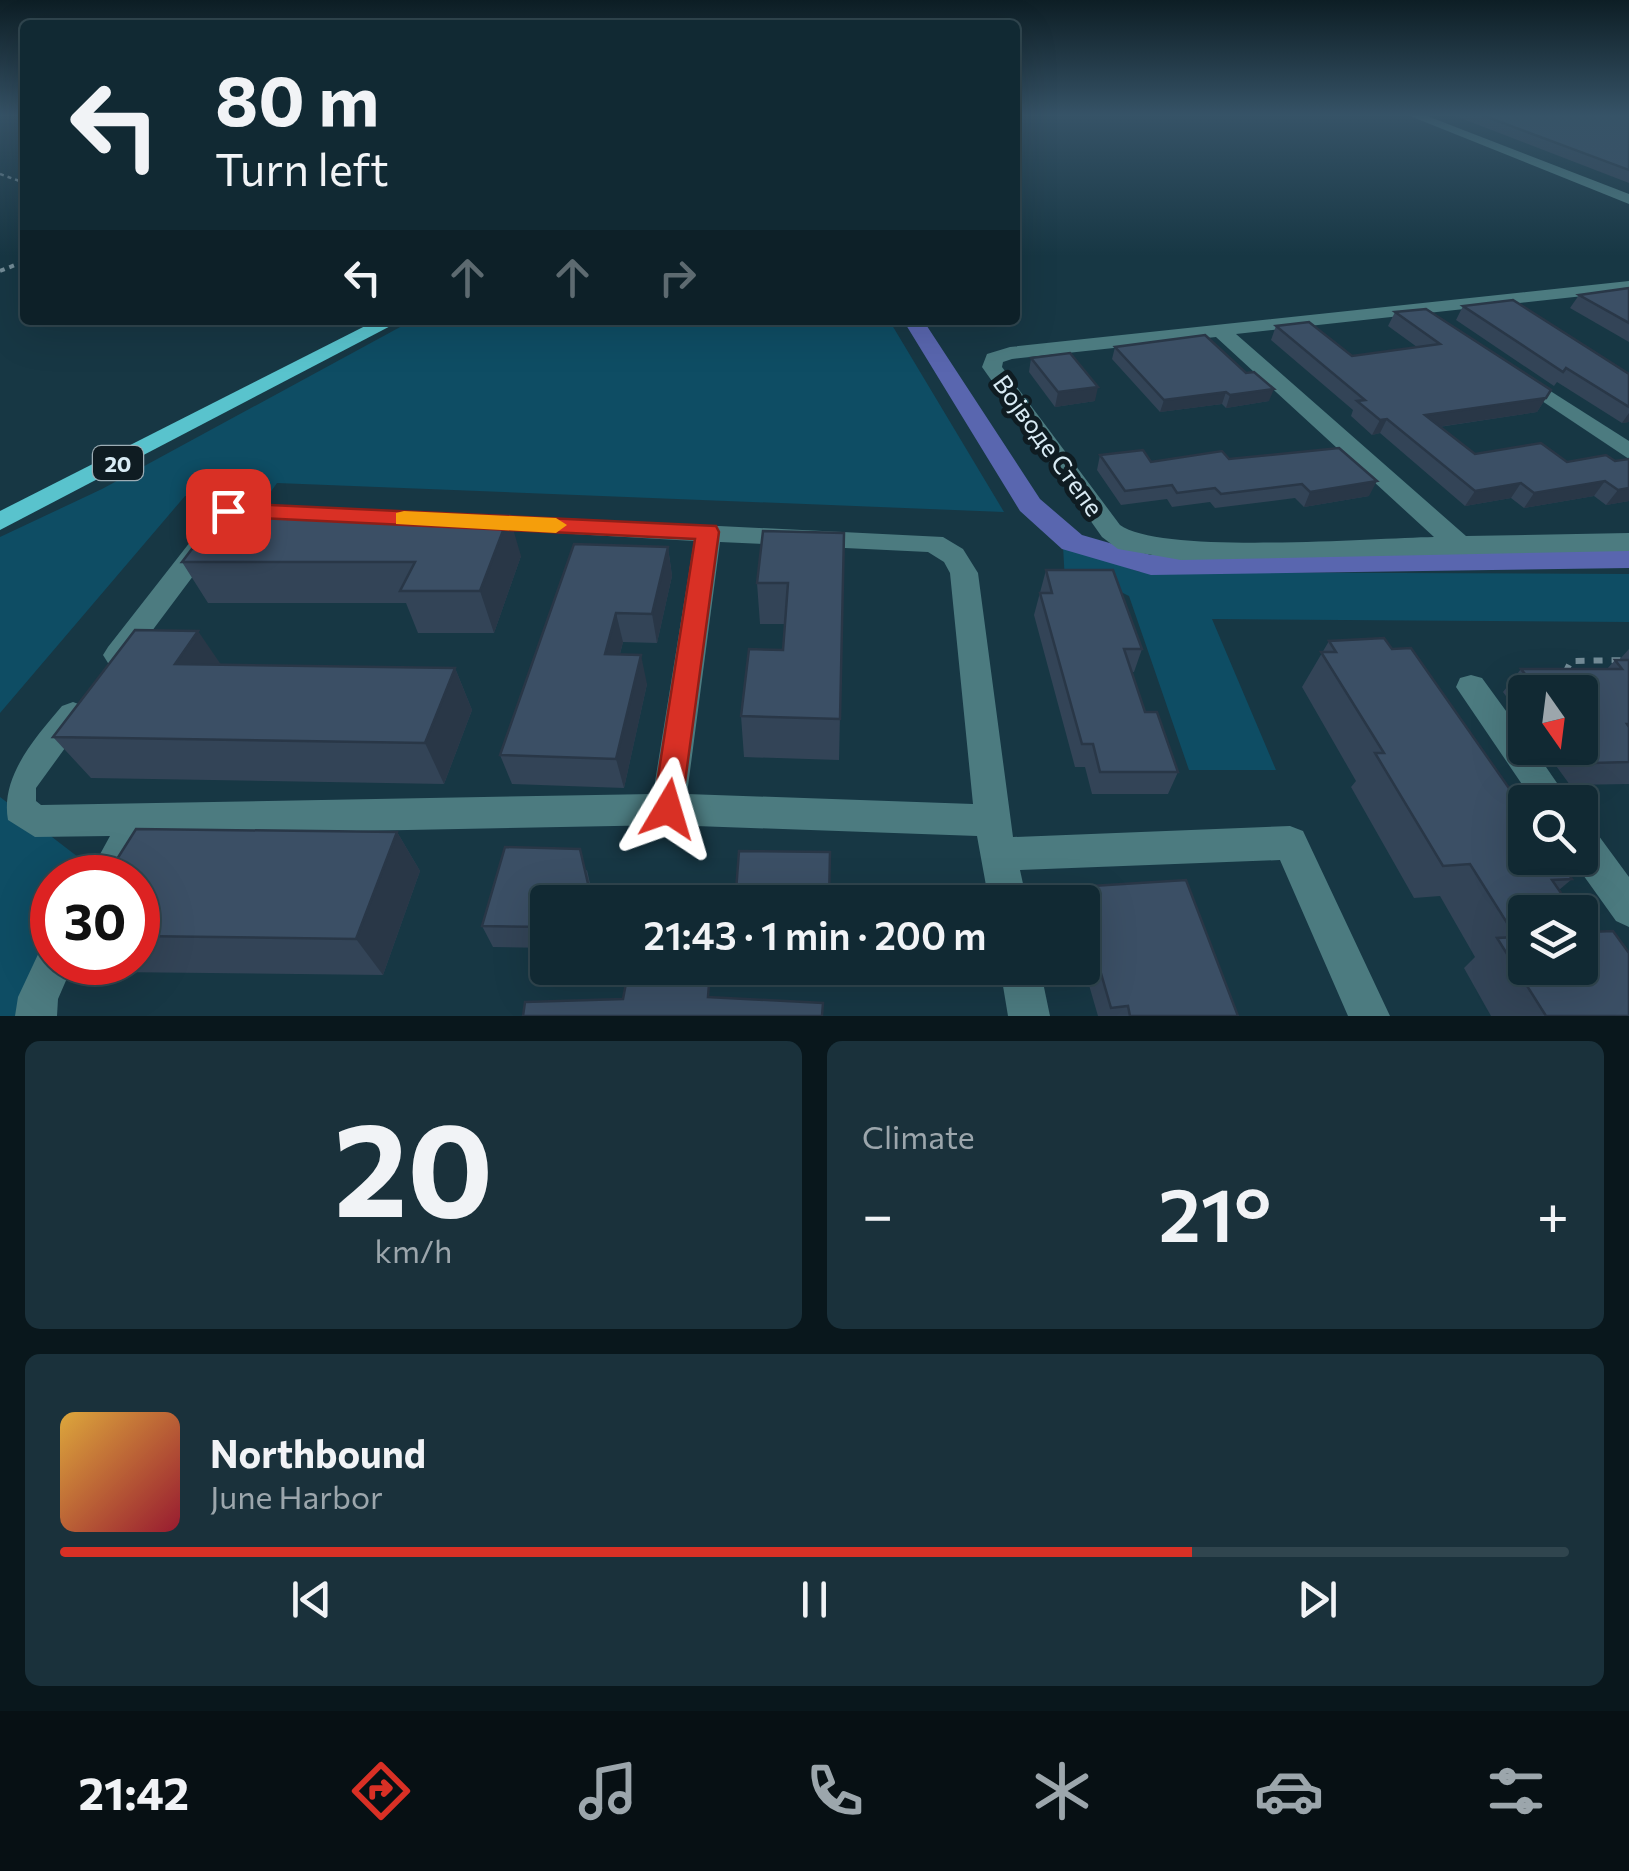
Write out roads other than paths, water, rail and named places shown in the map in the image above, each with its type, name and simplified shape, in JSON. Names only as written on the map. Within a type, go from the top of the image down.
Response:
[{"type":"main road","name":"20","points":[[3,518],[382,325]]},
{"type":"street","points":[[1531,161],[1629,200]]},
{"type":"street","name":"Војводе Степе","points":[[1623,290],[1010,353],[994,358],[992,367],[1111,531],[1128,543],[1181,551],[1629,542]]},
{"type":"street","points":[[1422,312],[1454,333]]},
{"type":"street","points":[[1224,333],[1457,543]]},
{"type":"street","points":[[1502,366],[1629,452]]},
{"type":"street","points":[[388,518],[228,511],[18,790],[20,809],[35,821],[668,809],[995,838],[1290,843],[1369,1016]]},
{"type":"street","points":[[448,521],[934,543],[960,564],[1005,885]]},
{"type":"street","points":[[668,809],[708,532]]},
{"type":"street","points":[[1470,688],[1541,785]]},
{"type":"street","points":[[118,855],[138,820]]},
{"type":"street","points":[[1598,865],[1629,908]]},
{"type":"street","points":[[36,1016],[44,985]]},
{"type":"street","points":[[1023,985],[1029,1016]]},
{"type":"waterway","points":[[916,325],[1030,505],[1072,542],[1151,565],[1629,558]]}]
